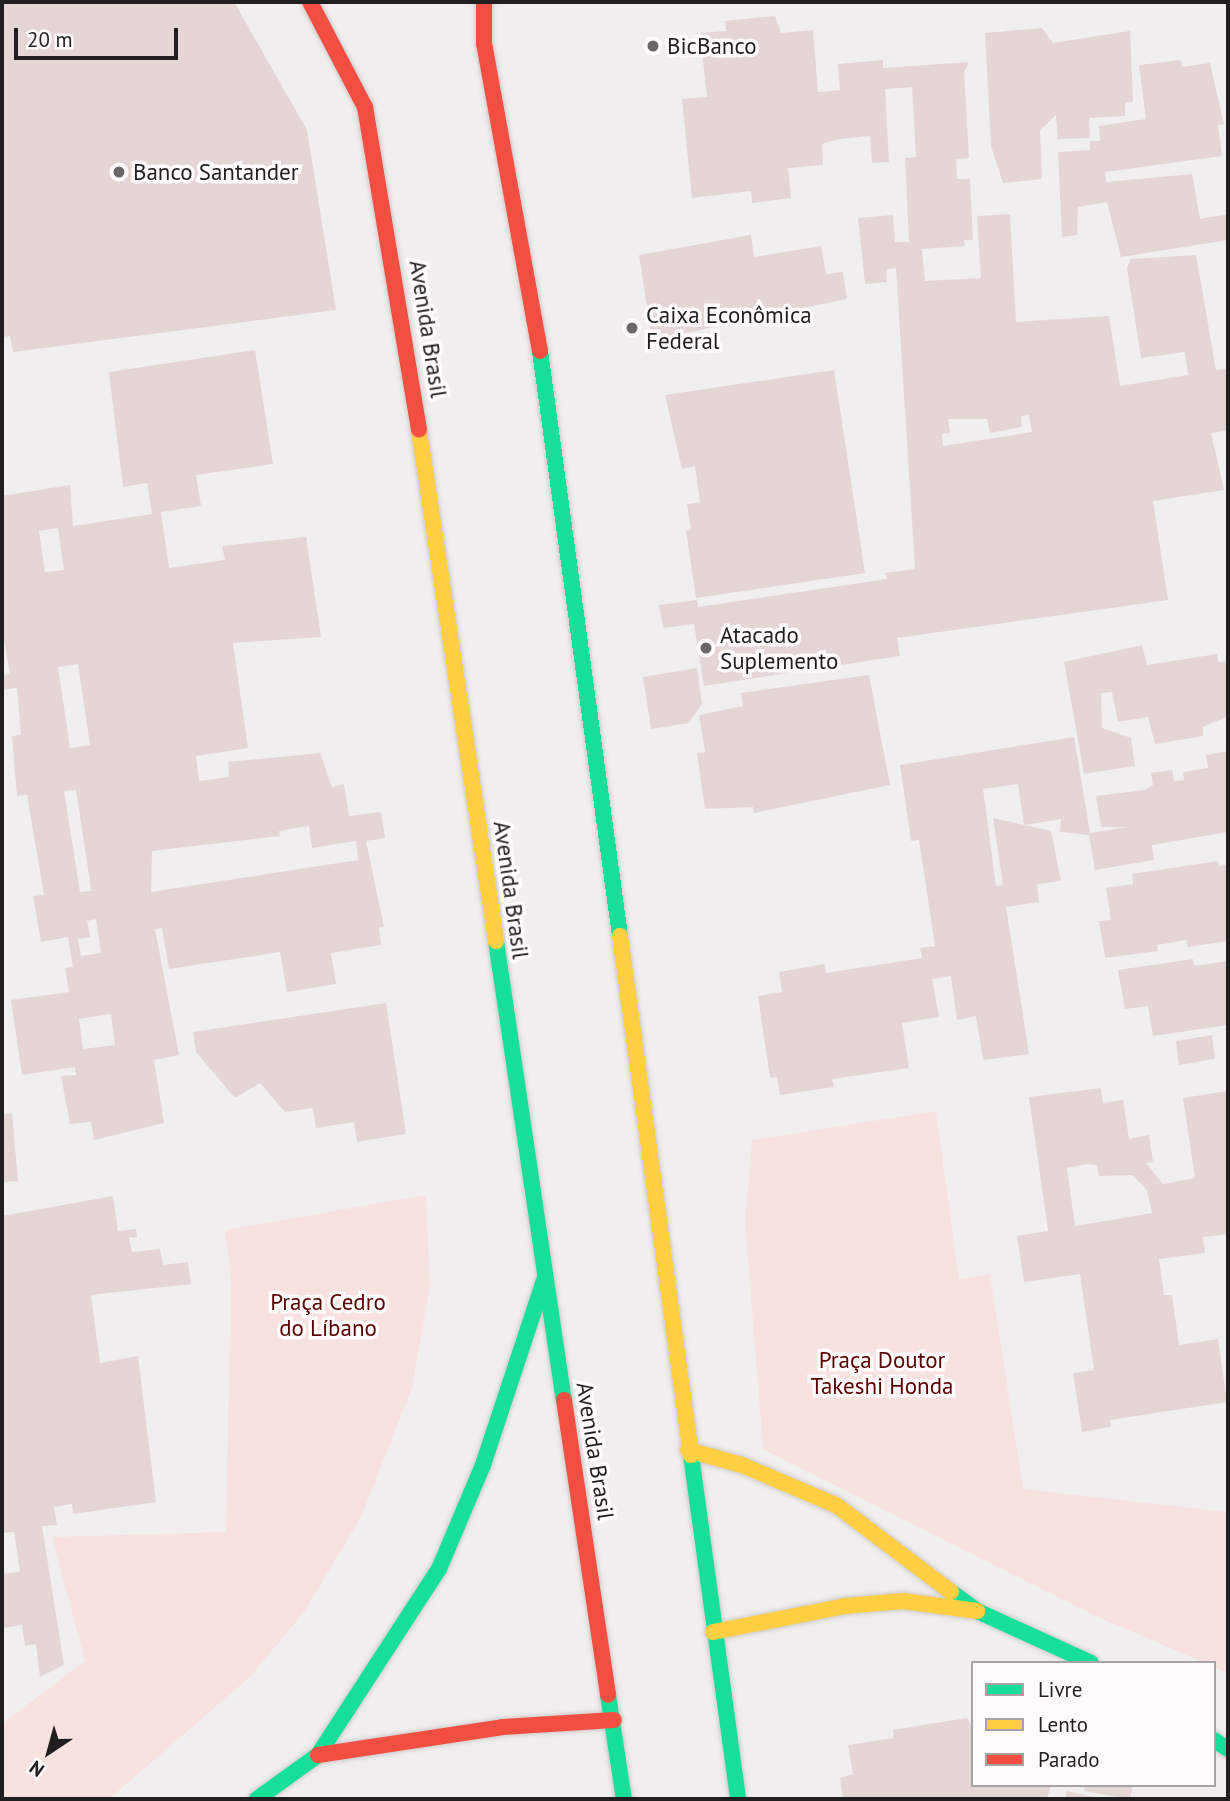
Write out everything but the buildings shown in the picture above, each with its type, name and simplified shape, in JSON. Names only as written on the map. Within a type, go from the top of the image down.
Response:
[{"type":"main road","name":"Avenida Brasil","points":[[310,2],[365,107],[389,228],[624,1799]]},
{"type":"main road","points":[[484,2],[484,43],[538,334],[688,1450],[738,1799]]},
{"type":"main road","points":[[257,1799],[318,1755],[439,1569],[483,1465],[545,1278]]},
{"type":"main road","points":[[688,1450],[742,1465],[836,1504],[977,1611],[1087,1661]]},
{"type":"main road","points":[[713,1632],[845,1606],[903,1601],[977,1611]]},
{"type":"main road","points":[[318,1755],[503,1727],[614,1720]]},
{"type":"green space","name":"Praça Doutor Takeshi Honda","points":[[936,1111],[959,1279],[990,1274],[1023,1489],[1228,1512],[1228,1673],[1216,1668],[1216,1661],[1200,1661],[1098,1617],[763,1449],[745,1222],[752,1140]]},
{"type":"green space","name":"Praça Cedro do Líbano","points":[[426,1195],[430,1286],[412,1388],[361,1517],[304,1612],[250,1677],[109,1799],[2,1799],[2,1724],[85,1661],[52,1537],[226,1532],[231,1278],[225,1230]]},
{"type":"traffic: fast","points":[[540,351],[620,936]]},
{"type":"traffic: fast","points":[[496,941],[564,1400]]},
{"type":"traffic: fast","points":[[257,1799],[318,1755],[439,1569],[483,1465],[545,1278]]},
{"type":"traffic: fast","points":[[691,1455],[738,1799]]},
{"type":"traffic: fast","points":[[951,1592],[977,1611],[1087,1661]]},
{"type":"traffic: fast","points":[[608,1695],[624,1799]]},
{"type":"traffic: fast","points":[[1216,1741],[1228,1749]]},
{"type":"traffic: slow","points":[[419,430],[496,941]]},
{"type":"traffic: slow","points":[[620,936],[691,1455]]},
{"type":"traffic: slow","points":[[688,1450],[742,1465],[836,1505],[951,1592]]},
{"type":"traffic: slow","points":[[713,1632],[845,1606],[903,1601],[977,1611]]},
{"type":"traffic: jam","points":[[310,2],[365,107],[419,430]]},
{"type":"traffic: jam","points":[[484,2],[484,43],[540,351]]},
{"type":"traffic: jam","points":[[564,1400],[608,1695]]},
{"type":"traffic: jam","points":[[318,1755],[503,1727],[614,1720]]},
{"type":"place","name":"BicBanco","points":[[653,46]]},
{"type":"place","name":"Banco Santander","points":[[119,172]]},
{"type":"place","name":"Caixa Econômica Federal","points":[[632,328]]},
{"type":"place","name":"Atacado Suplemento","points":[[706,648]]}]
